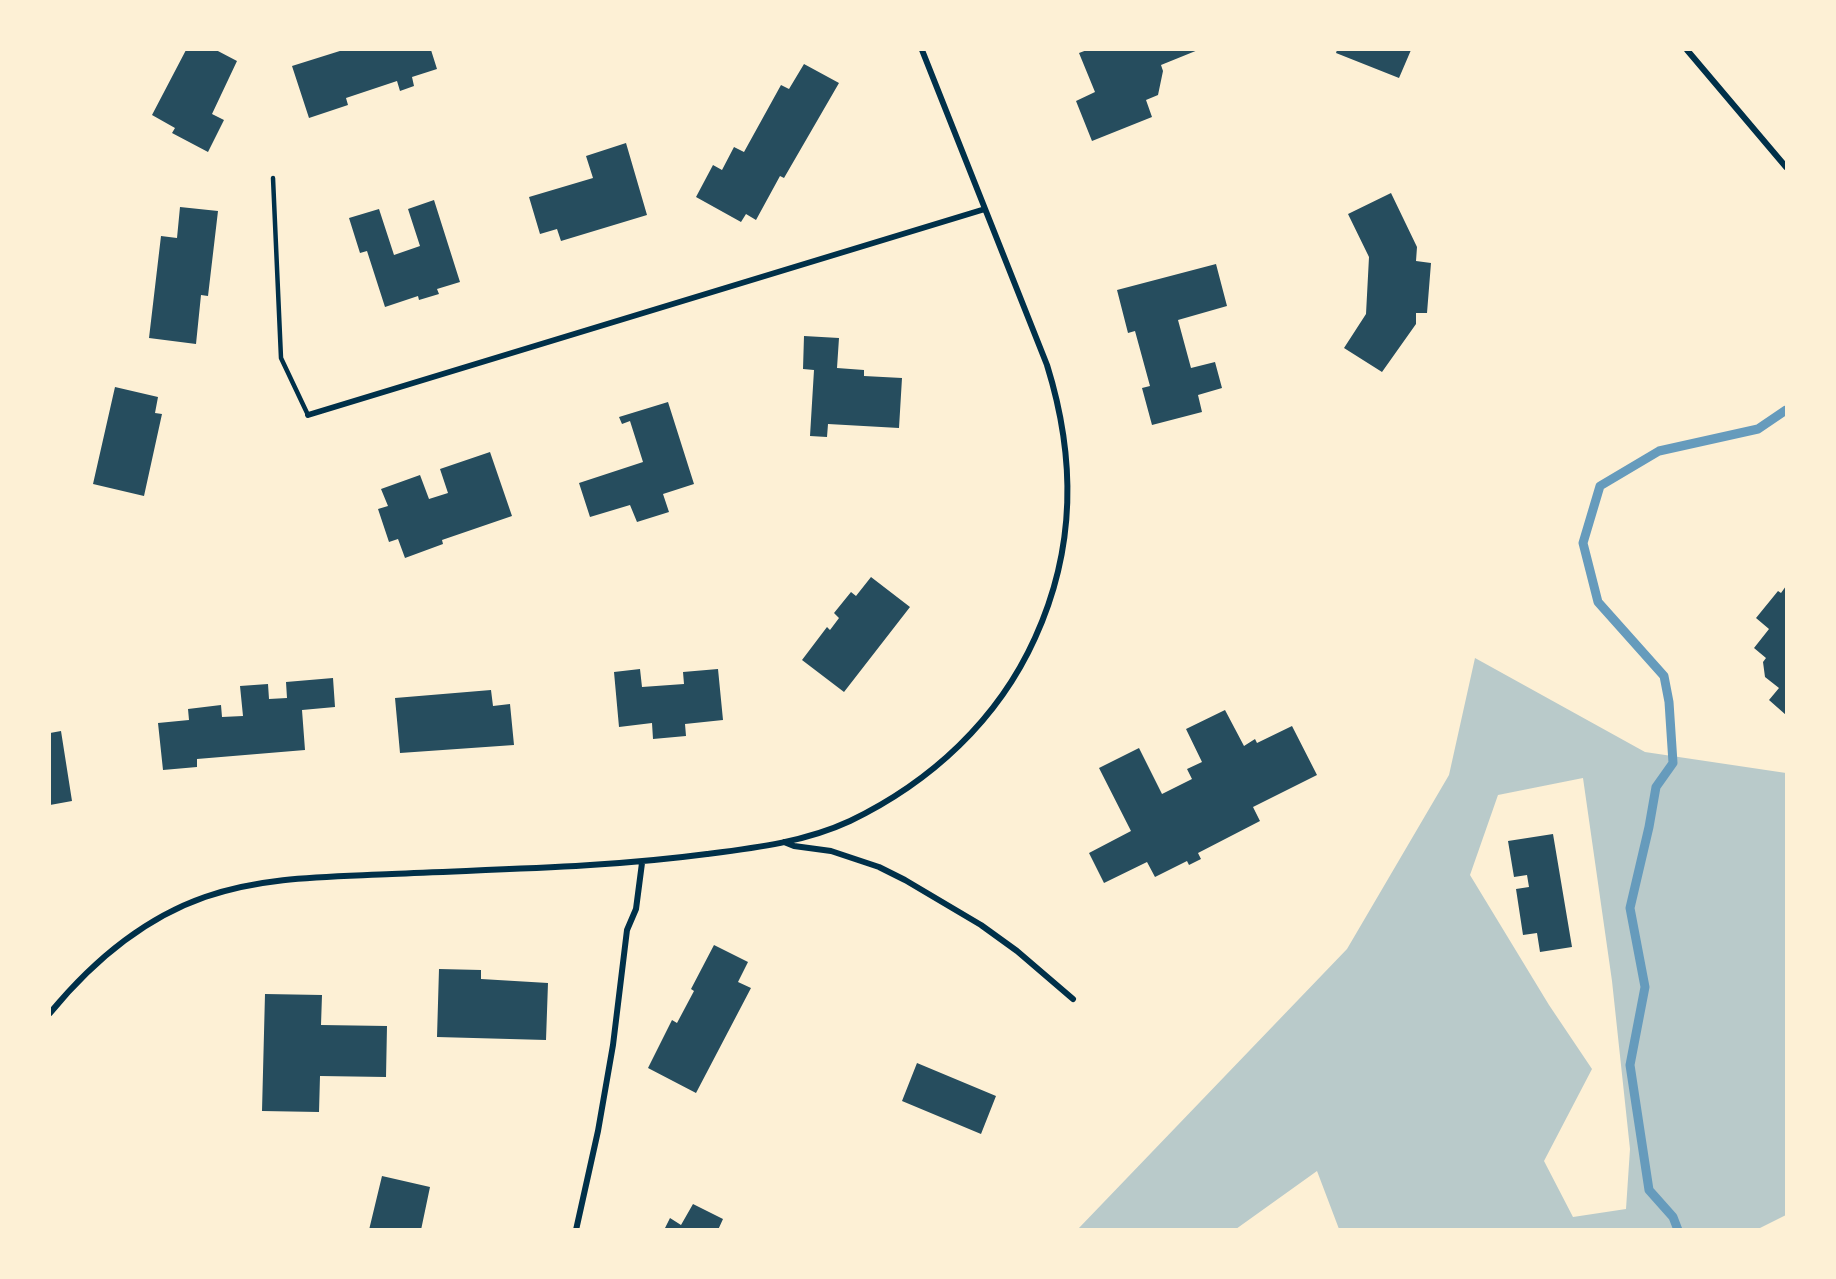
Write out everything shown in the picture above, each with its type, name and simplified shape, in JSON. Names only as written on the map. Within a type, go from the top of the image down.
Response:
[{"type":"street","points":[[50,1013],[91,968],[119,943],[174,909],[228,889],[288,879],[642,862],[783,842],[824,831],[875,808],[922,779],[983,721],[1029,651],[1050,599],[1058,572],[1067,517],[1068,462],[1057,398],[1047,364],[922,50]]},
{"type":"street","points":[[1687,50],[1786,167]]},
{"type":"street","points":[[308,416],[985,209]]},
{"type":"street","points":[[783,842],[794,846],[831,851],[879,867],[905,880],[981,925],[1017,951],[1073,999]]},
{"type":"street","points":[[576,1230],[600,1119],[613,1045],[627,930],[636,909],[642,862]]},
{"type":"lane","points":[[273,178],[281,358],[308,416]]},
{"type":"shaded area","points":[[1475,658],[1645,752],[1786,773],[1786,1215],[1756,1230],[1339,1229],[1317,1171],[1236,1229],[1078,1229],[1347,949],[1449,775]],"holes":[[[1583,778],[1612,981],[1630,1149],[1626,1209],[1573,1217],[1544,1161],[1592,1069],[1549,1005],[1470,875],[1498,795]]]},
{"type":"building","points":[[186,50],[216,50],[237,61],[212,114],[224,120],[208,152],[172,133],[175,128],[152,115]]},
{"type":"building","points":[[343,50],[431,50],[437,69],[412,77],[414,86],[400,91],[397,81],[346,98],[348,105],[309,118],[292,66]]},
{"type":"building","points":[[1087,50],[1198,50],[1161,65],[1163,71],[1158,95],[1146,100],[1152,117],[1092,141],[1076,101],[1095,92],[1079,53]]},
{"type":"building","points":[[1337,50],[1411,50],[1399,78],[1336,53]]},
{"type":"building","points":[[804,64],[839,83],[784,178],[780,176],[756,220],[746,214],[741,222],[696,197],[713,165],[722,170],[734,147],[744,152],[781,85],[789,89]]},
{"type":"building","points":[[626,143],[647,215],[561,241],[557,229],[540,234],[529,197],[593,178],[586,156]]},
{"type":"building","points":[[1391,193],[1417,247],[1416,261],[1431,263],[1427,313],[1416,313],[1416,324],[1382,372],[1344,348],[1366,314],[1369,257],[1348,214]]},
{"type":"building","points":[[434,200],[460,282],[437,289],[439,294],[419,300],[418,296],[385,307],[367,251],[360,253],[349,218],[379,209],[394,255],[420,246],[408,209]]},
{"type":"building","points":[[180,207],[218,211],[208,296],[201,295],[196,344],[149,338],[161,236],[177,238]]},
{"type":"building","points":[[1216,264],[1227,306],[1178,320],[1191,368],[1215,362],[1222,388],[1198,395],[1202,412],[1152,425],[1142,388],[1150,386],[1135,331],[1128,333],[1117,290]]},
{"type":"building","points":[[804,336],[839,338],[837,368],[864,370],[864,376],[902,378],[899,428],[828,424],[827,437],[810,436],[814,370],[803,369]]},
{"type":"building","points":[[115,387],[158,397],[155,413],[162,414],[144,496],[93,484]]},
{"type":"building","points":[[668,402],[694,484],[663,494],[669,512],[637,522],[630,505],[590,517],[579,483],[643,462],[630,421],[622,424],[619,417]]},
{"type":"building","points":[[490,452],[512,516],[442,540],[443,544],[405,558],[398,539],[389,542],[378,509],[388,506],[381,489],[420,475],[429,499],[448,493],[440,469]]},
{"type":"building","points":[[871,577],[910,607],[844,692],[802,660],[827,627],[830,630],[839,618],[834,613],[851,592],[856,596]]},
{"type":"building","points":[[1786,586],[1786,715],[1769,700],[1779,688],[1765,677],[1763,662],[1766,658],[1754,648],[1769,629],[1756,618],[1778,591],[1781,593]]},
{"type":"building","points":[[640,669],[642,687],[684,684],[683,672],[718,669],[723,720],[685,724],[686,736],[653,739],[652,723],[619,727],[614,672]]},
{"type":"building","points":[[333,678],[335,707],[302,710],[305,750],[197,759],[197,767],[163,770],[158,723],[189,720],[188,709],[221,705],[222,717],[243,716],[240,686],[268,684],[269,699],[287,698],[286,682]]},
{"type":"building","points":[[491,690],[493,706],[510,704],[514,745],[400,753],[395,698]]},
{"type":"building","points":[[1225,710],[1244,746],[1255,739],[1257,743],[1292,726],[1317,775],[1253,807],[1260,821],[1198,853],[1201,859],[1189,865],[1187,861],[1155,877],[1147,862],[1104,883],[1089,853],[1131,831],[1099,768],[1139,748],[1162,794],[1192,779],[1187,769],[1202,762],[1186,729]]},
{"type":"building","points":[[61,731],[72,801],[50,805],[50,733]]},
{"type":"building","points":[[1553,834],[1572,947],[1540,952],[1537,933],[1523,935],[1516,889],[1529,887],[1527,875],[1514,877],[1508,841]]},
{"type":"building","points":[[714,945],[748,962],[738,982],[751,988],[696,1093],[648,1068],[672,1020],[677,1023],[694,991],[691,989]]},
{"type":"building","points":[[439,969],[481,970],[481,979],[548,983],[546,1040],[437,1037]]},
{"type":"building","points":[[265,994],[322,995],[321,1025],[387,1026],[386,1077],[320,1076],[319,1112],[262,1111]]},
{"type":"building","points":[[917,1063],[996,1096],[981,1134],[902,1101]]},
{"type":"building","points":[[382,1176],[430,1187],[421,1230],[369,1230]]},
{"type":"building","points":[[693,1204],[723,1219],[718,1230],[664,1230],[670,1218],[681,1225]]},
{"type":"waterway","points":[[1678,1230],[1673,1217],[1649,1190],[1630,1065],[1645,987],[1630,908],[1656,787],[1673,763],[1669,702],[1664,676],[1598,602],[1583,543],[1600,486],[1659,451],[1758,429],[1786,410]]}]
